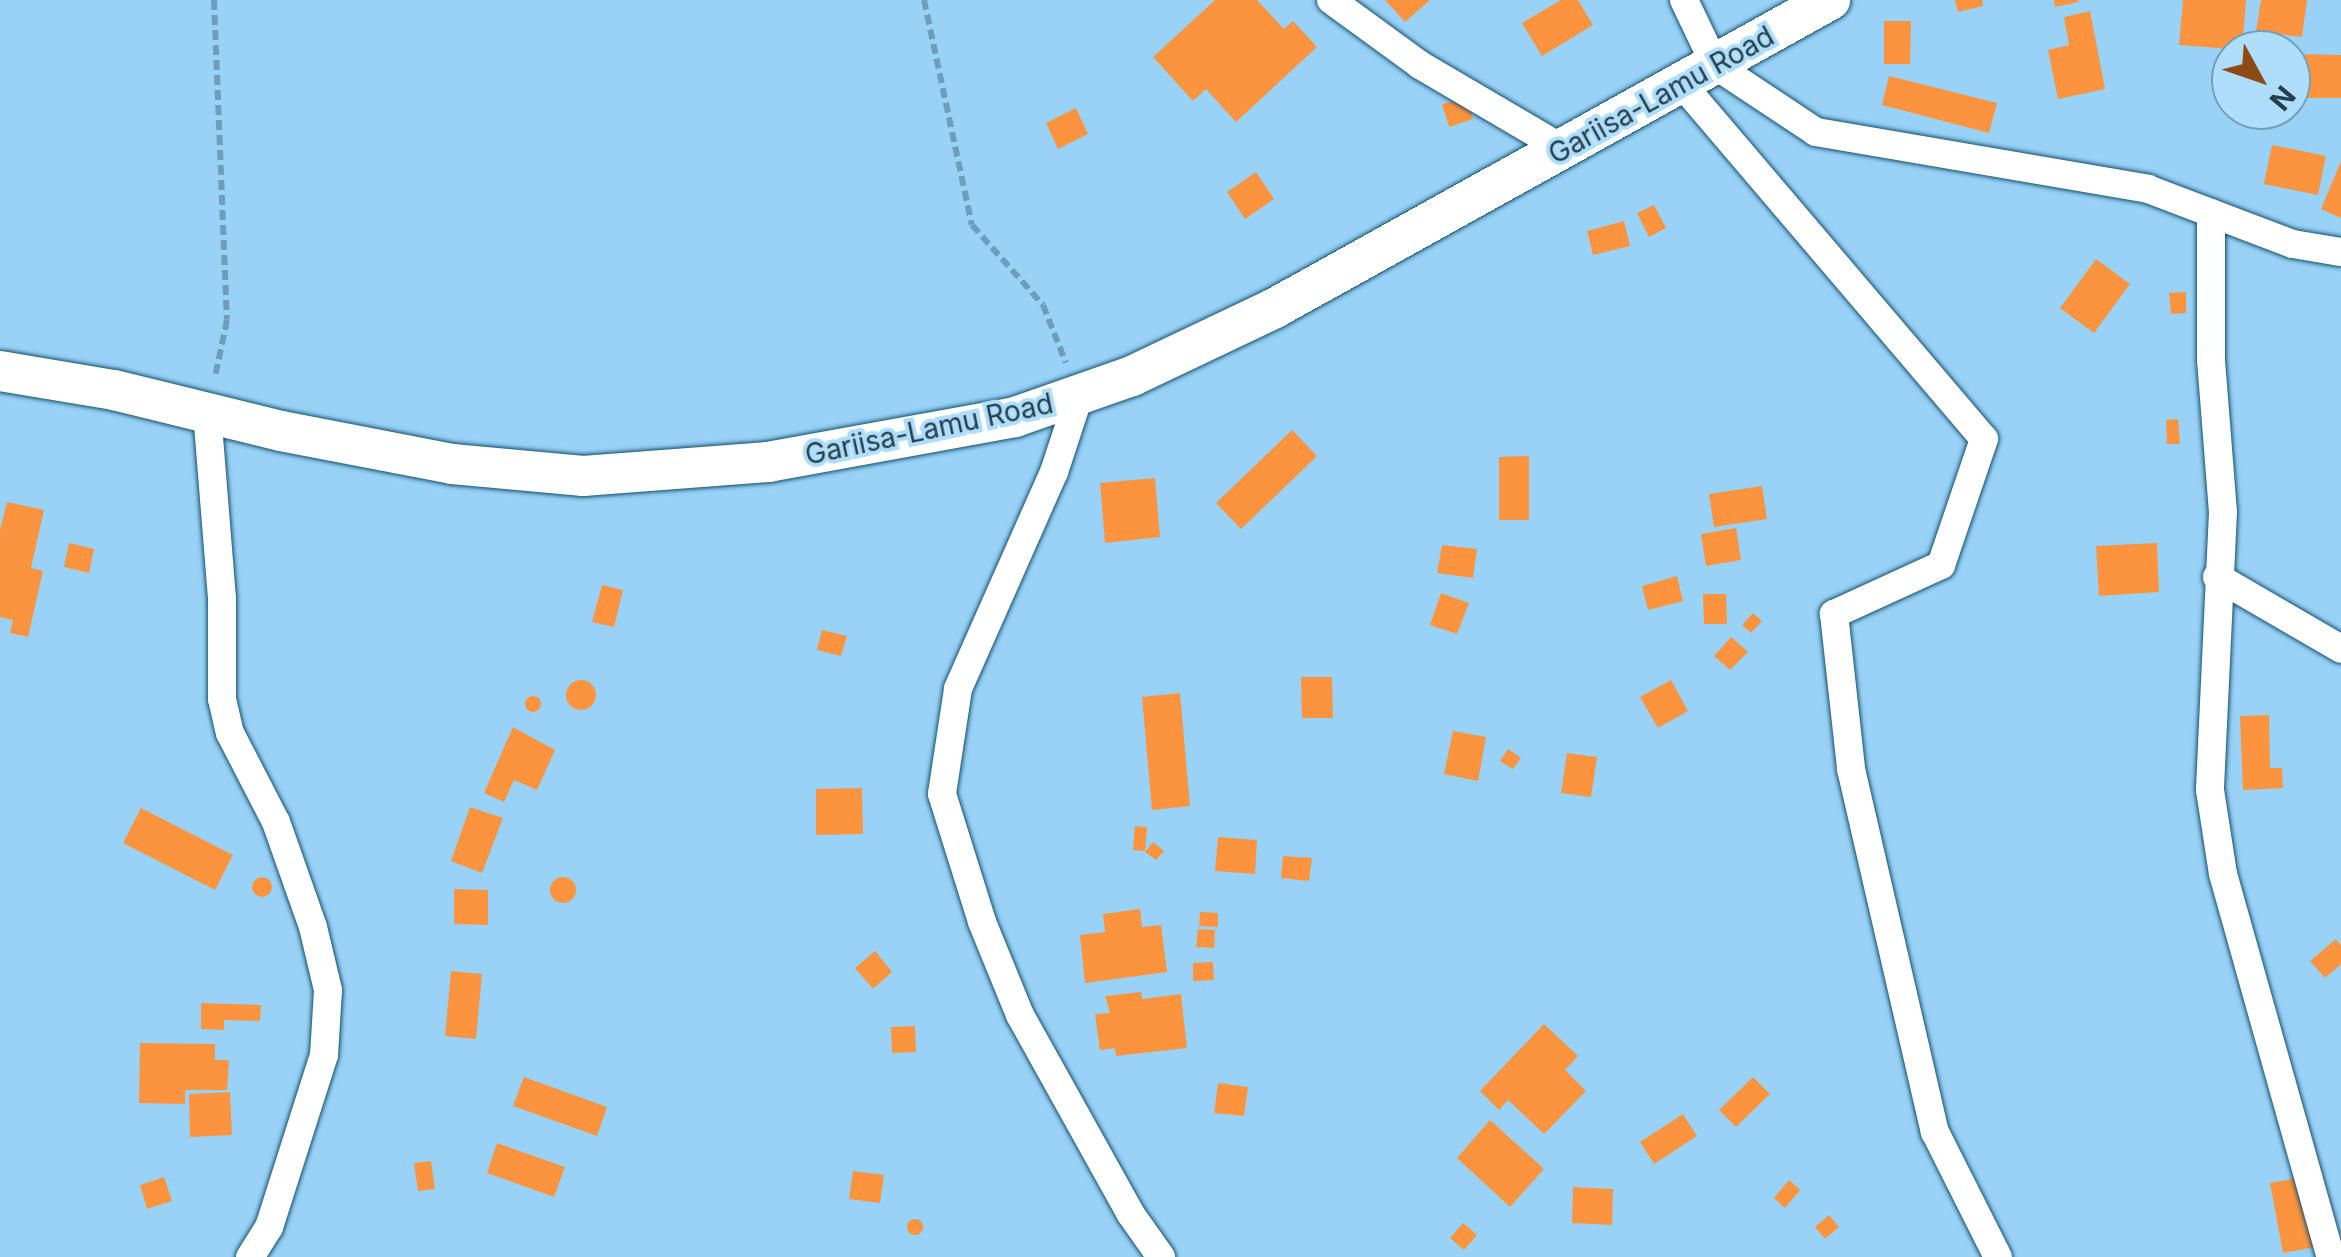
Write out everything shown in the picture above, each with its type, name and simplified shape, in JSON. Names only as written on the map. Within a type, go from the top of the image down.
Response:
[{"type":"street","points":[[1331,0],[1420,66],[1563,149]]},
{"type":"street","points":[[1684,0],[1698,74],[1984,439],[1941,566],[1834,614],[1851,770],[1935,1132],[1998,1257]]},
{"type":"street","name":"Gariisa-Lamu Road","points":[[0,371],[114,390],[452,464],[583,476],[768,462],[1015,417],[1079,396],[1275,308],[1830,0]]},
{"type":"street","points":[[1698,74],[1816,132],[1949,157],[2068,172],[2148,189],[2293,244],[2341,252]]},
{"type":"street","points":[[2211,212],[2211,360],[2223,512],[2210,790],[2223,874],[2331,1257]]},
{"type":"street","points":[[1079,396],[1054,472],[958,688],[942,794],[982,922],[1020,1016],[1130,1214],[1161,1257]]},
{"type":"street","points":[[207,412],[222,598],[222,699],[230,733],[276,822],[313,926],[328,990],[324,1056],[270,1227],[250,1257]]},
{"type":"street","points":[[2217,577],[2341,649]]},
{"type":"path","points":[[207,412],[227,320],[214,0]]},
{"type":"path","points":[[924,0],[972,224],[1043,305],[1079,396]]},
{"type":"building","points":[[1215,0],[1257,0],[1284,29],[1293,21],[1317,47],[1236,122],[1206,89],[1193,101],[1153,57]]},
{"type":"building","points":[[1385,0],[1430,0],[1405,22]]},
{"type":"building","points":[[1561,0],[1578,0],[1593,25],[1542,56],[1522,23]]},
{"type":"building","points":[[1955,0],[1982,0],[1983,6],[1958,12]]},
{"type":"building","points":[[2054,0],[2078,0],[2079,2],[2055,7]]},
{"type":"building","points":[[2183,0],[2246,0],[2244,30],[2211,30],[2211,48],[2179,45]]},
{"type":"building","points":[[2261,0],[2307,0],[2303,30],[2256,30]]},
{"type":"building","points":[[2090,11],[2105,89],[2058,99],[2048,50],[2069,45],[2064,17]]},
{"type":"building","points":[[1884,21],[1911,21],[1910,64],[1884,64]]},
{"type":"building","points":[[2311,54],[2341,55],[2341,98],[2311,98]]},
{"type":"building","points":[[1889,76],[1997,103],[1989,133],[1882,105]]},
{"type":"building","points":[[1467,97],[1473,119],[1449,127],[1442,104]]},
{"type":"building","points":[[1076,108],[1088,134],[1058,149],[1046,123]]},
{"type":"building","points":[[2272,145],[2326,156],[2318,195],[2264,184]]},
{"type":"building","points":[[2341,161],[2341,218],[2321,209]]},
{"type":"building","points":[[1256,172],[1274,199],[1245,219],[1227,192]]},
{"type":"building","points":[[1654,205],[1666,228],[1649,237],[1637,213]]},
{"type":"building","points":[[1624,221],[1630,246],[1593,255],[1587,231]]},
{"type":"building","points":[[2096,259],[2130,284],[2094,333],[2060,308]]},
{"type":"building","points":[[2186,292],[2186,313],[2171,314],[2169,293]]},
{"type":"building","points":[[2178,419],[2180,444],[2167,444],[2166,420]]},
{"type":"building","points":[[1292,430],[1317,456],[1241,529],[1216,503]]},
{"type":"building","points":[[1529,456],[1529,520],[1499,520],[1499,457]]},
{"type":"building","points":[[1155,478],[1160,537],[1105,543],[1100,483]]},
{"type":"building","points":[[1762,486],[1767,519],[1714,527],[1709,494]]},
{"type":"building","points":[[7,502],[44,510],[31,568],[43,571],[28,637],[10,633],[13,620],[0,617],[0,530]]},
{"type":"building","points":[[1736,528],[1741,560],[1706,566],[1701,534]]},
{"type":"building","points":[[69,543],[94,549],[89,573],[64,567]]},
{"type":"building","points":[[2157,543],[2159,592],[2099,596],[2096,546]]},
{"type":"building","points":[[1442,545],[1477,549],[1473,578],[1437,573]]},
{"type":"building","points":[[1677,576],[1683,601],[1648,610],[1642,586]]},
{"type":"building","points":[[602,585],[623,590],[614,627],[592,622]]},
{"type":"building","points":[[1441,593],[1469,603],[1457,634],[1430,625]]},
{"type":"building","points":[[1703,594],[1726,594],[1727,624],[1704,624]]},
{"type":"building","points":[[1753,613],[1762,621],[1751,633],[1742,625]]},
{"type":"building","points":[[822,630],[847,636],[841,656],[817,650]]},
{"type":"building","points":[[1731,637],[1748,652],[1730,670],[1714,656]]},
{"type":"building","points":[[1301,677],[1332,677],[1333,718],[1302,718]]},
{"type":"building","points":[[581,680],[595,689],[596,695],[587,709],[581,710],[567,701],[566,695],[575,681]]},
{"type":"building","points":[[1671,680],[1688,711],[1658,728],[1640,697]]},
{"type":"building","points":[[1180,693],[1190,806],[1152,810],[1142,697]]},
{"type":"building","points":[[533,696],[541,704],[533,712],[525,704]]},
{"type":"building","points":[[2269,715],[2270,768],[2282,768],[2283,788],[2243,790],[2240,716]]},
{"type":"building","points":[[513,727],[555,750],[537,790],[514,780],[504,802],[484,793]]},
{"type":"building","points":[[1453,731],[1486,737],[1478,781],[1444,774]]},
{"type":"building","points":[[1508,749],[1521,758],[1513,769],[1500,761]]},
{"type":"building","points":[[1567,753],[1597,757],[1591,797],[1561,793]]},
{"type":"building","points":[[862,788],[863,834],[816,835],[816,789]]},
{"type":"building","points":[[470,807],[503,818],[482,873],[451,861]]},
{"type":"building","points":[[141,808],[233,855],[215,890],[123,843]]},
{"type":"building","points":[[1135,826],[1147,827],[1145,851],[1133,850]]},
{"type":"building","points":[[1218,837],[1257,840],[1255,874],[1215,871]]},
{"type":"building","points":[[1153,842],[1164,851],[1156,860],[1145,852]]},
{"type":"building","points":[[1283,856],[1312,858],[1309,881],[1281,878]]},
{"type":"building","points":[[262,877],[272,887],[262,897],[252,887]]},
{"type":"building","points":[[563,877],[572,881],[576,890],[572,899],[563,903],[554,899],[550,890],[554,881]]},
{"type":"building","points":[[454,889],[488,890],[488,925],[454,924]]},
{"type":"building","points":[[1140,909],[1142,927],[1161,925],[1167,972],[1085,983],[1080,935],[1105,932],[1103,914]]},
{"type":"building","points":[[1200,912],[1218,913],[1218,927],[1199,926]]},
{"type":"building","points":[[1198,929],[1215,930],[1214,948],[1196,947]]},
{"type":"building","points":[[2336,939],[2341,946],[2341,964],[2325,978],[2310,961]]},
{"type":"building","points":[[875,951],[892,972],[873,989],[855,968]]},
{"type":"building","points":[[1213,962],[1214,980],[1193,981],[1193,963]]},
{"type":"building","points":[[451,971],[482,974],[476,1039],[445,1036]]},
{"type":"building","points":[[1141,992],[1142,999],[1181,994],[1187,1048],[1116,1056],[1115,1048],[1100,1050],[1095,1014],[1110,1013],[1105,996]]},
{"type":"building","points":[[201,1003],[261,1005],[260,1021],[224,1020],[224,1030],[201,1029]]},
{"type":"building","points":[[1544,1024],[1578,1056],[1565,1070],[1586,1091],[1544,1134],[1508,1100],[1499,1110],[1480,1091]]},
{"type":"building","points":[[915,1026],[916,1052],[892,1053],[891,1027]]},
{"type":"building","points":[[140,1043],[215,1044],[215,1060],[229,1060],[227,1090],[185,1090],[185,1104],[139,1103]]},
{"type":"building","points":[[524,1077],[607,1107],[597,1136],[513,1106]]},
{"type":"building","points":[[1753,1077],[1770,1094],[1736,1127],[1719,1110]]},
{"type":"building","points":[[1218,1083],[1248,1087],[1244,1116],[1214,1113]]},
{"type":"building","points":[[230,1092],[232,1135],[190,1137],[189,1094]]},
{"type":"building","points":[[1683,1114],[1697,1136],[1654,1164],[1640,1142]]},
{"type":"building","points":[[1490,1120],[1544,1169],[1510,1207],[1457,1158]]},
{"type":"building","points":[[497,1143],[565,1167],[554,1197],[487,1173]]},
{"type":"building","points":[[431,1161],[435,1189],[418,1191],[414,1163]]},
{"type":"building","points":[[853,1171],[884,1175],[880,1203],[849,1199]]},
{"type":"building","points":[[164,1177],[172,1201],[147,1209],[140,1185]]},
{"type":"building","points":[[2303,1177],[2316,1247],[2283,1253],[2270,1183]]},
{"type":"building","points":[[1789,1180],[1800,1190],[1785,1208],[1774,1198]]},
{"type":"building","points":[[1573,1187],[1613,1189],[1612,1225],[1572,1223]]},
{"type":"building","points":[[1829,1215],[1839,1227],[1825,1239],[1815,1227]]},
{"type":"building","points":[[915,1219],[923,1227],[915,1235],[907,1227]]},
{"type":"building","points":[[1463,1223],[1477,1235],[1464,1250],[1450,1238]]}]
